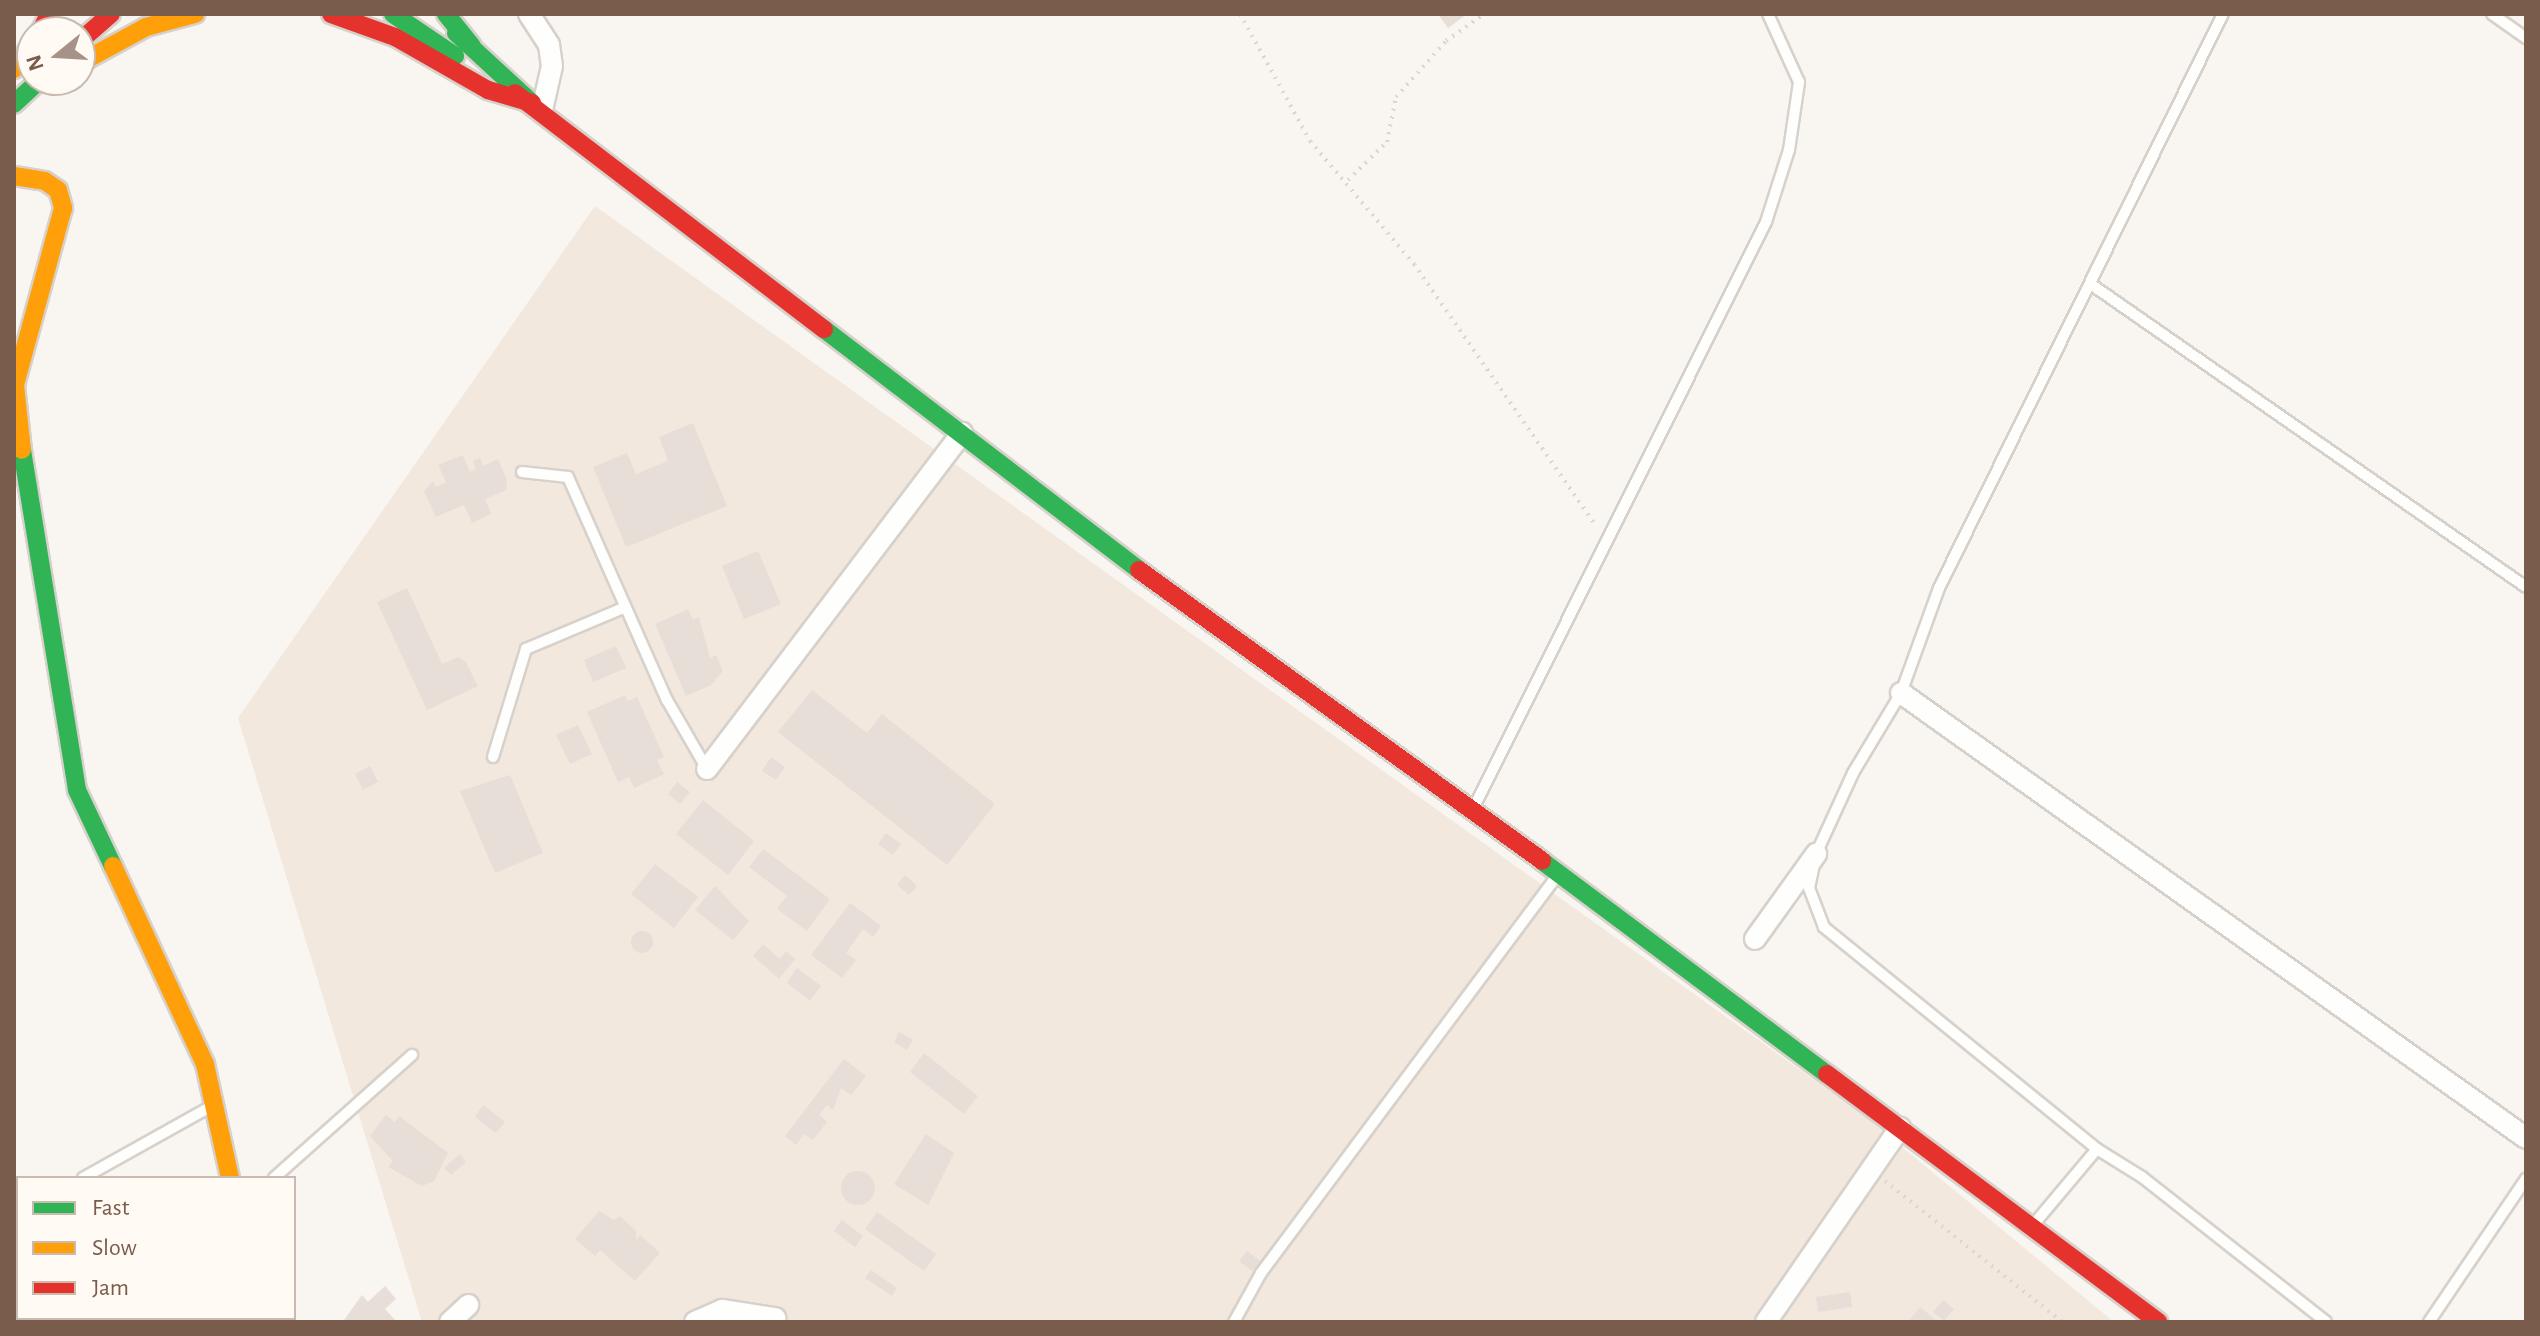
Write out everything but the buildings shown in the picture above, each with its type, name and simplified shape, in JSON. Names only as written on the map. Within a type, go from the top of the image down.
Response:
[{"type":"main road","points":[[96,54],[146,27],[195,14]]},
{"type":"main road","points":[[331,14],[395,37],[488,90],[537,106]]},
{"type":"main road","points":[[393,14],[537,106],[1287,681],[1473,809],[2158,1322]]},
{"type":"main road","points":[[434,14],[537,106]]},
{"type":"main road","points":[[446,14],[472,46]]},
{"type":"main road","points":[[14,176],[45,181],[58,190],[63,208],[15,385],[30,525],[52,611],[77,790],[217,1103],[230,1176]]},
{"type":"street","points":[[529,14],[549,45],[552,66],[537,106]]},
{"type":"street","points":[[707,769],[962,433]]},
{"type":"street","points":[[1901,693],[2526,1138]]},
{"type":"street","points":[[1755,939],[1816,854]]},
{"type":"street","points":[[1766,1322],[1900,1128]]},
{"type":"street","points":[[450,1322],[468,1305]]},
{"type":"street","points":[[695,1322],[722,1310],[775,1318]]},
{"type":"lane","points":[[1473,809],[1766,222],[1789,150],[1799,82],[1768,14]]},
{"type":"lane","points":[[2223,14],[2092,285],[1939,588],[1901,693],[1853,773],[1816,854],[1809,888],[1824,927],[2097,1149],[2142,1177],[2326,1322]]},
{"type":"lane","points":[[2492,14],[2526,38]]},
{"type":"lane","points":[[2092,285],[2526,587]]},
{"type":"lane","points":[[522,472],[568,477],[667,700],[707,769]]},
{"type":"lane","points":[[493,757],[526,649],[626,607]]},
{"type":"lane","points":[[1234,1322],[1261,1273],[1559,873]]},
{"type":"lane","points":[[276,1176],[412,1055]]},
{"type":"lane","points":[[87,1176],[217,1103]]},
{"type":"lane","points":[[2030,1228],[2097,1149]]},
{"type":"lane","points":[[2429,1322],[2526,1179]]},
{"type":"path","points":[[1240,14],[1310,141],[1348,180],[1607,540]]},
{"type":"path","points":[[1348,180],[1387,142],[1396,97],[1446,41],[1484,14]]},
{"type":"path","points":[[1873,1168],[1919,1213],[2062,1322]]},
{"type":"shaded area","points":[[595,206],[1867,1118],[2114,1322],[422,1322],[238,718]]},
{"type":"traffic: fast","points":[[393,14],[455,56]]},
{"type":"traffic: fast","points":[[446,14],[472,46]]},
{"type":"traffic: fast","points":[[456,33],[531,102]]},
{"type":"traffic: fast","points":[[14,104],[23,96]]},
{"type":"traffic: fast","points":[[824,329],[1139,570]]},
{"type":"traffic: fast","points":[[22,450],[77,790],[113,866]]},
{"type":"traffic: fast","points":[[1542,861],[1827,1074]]},
{"type":"traffic: slow","points":[[96,54],[146,27],[195,14]]},
{"type":"traffic: slow","points":[[14,176],[45,181],[58,190],[63,208],[15,385],[22,450]]},
{"type":"traffic: slow","points":[[113,866],[205,1064],[230,1176]]},
{"type":"traffic: jam","points":[[96,27],[111,14]]},
{"type":"traffic: jam","points":[[331,14],[395,37],[488,90],[532,103]]},
{"type":"traffic: jam","points":[[515,93],[824,329]]},
{"type":"traffic: jam","points":[[1139,570],[1542,861]]},
{"type":"traffic: jam","points":[[1827,1074],[2158,1322]]}]
